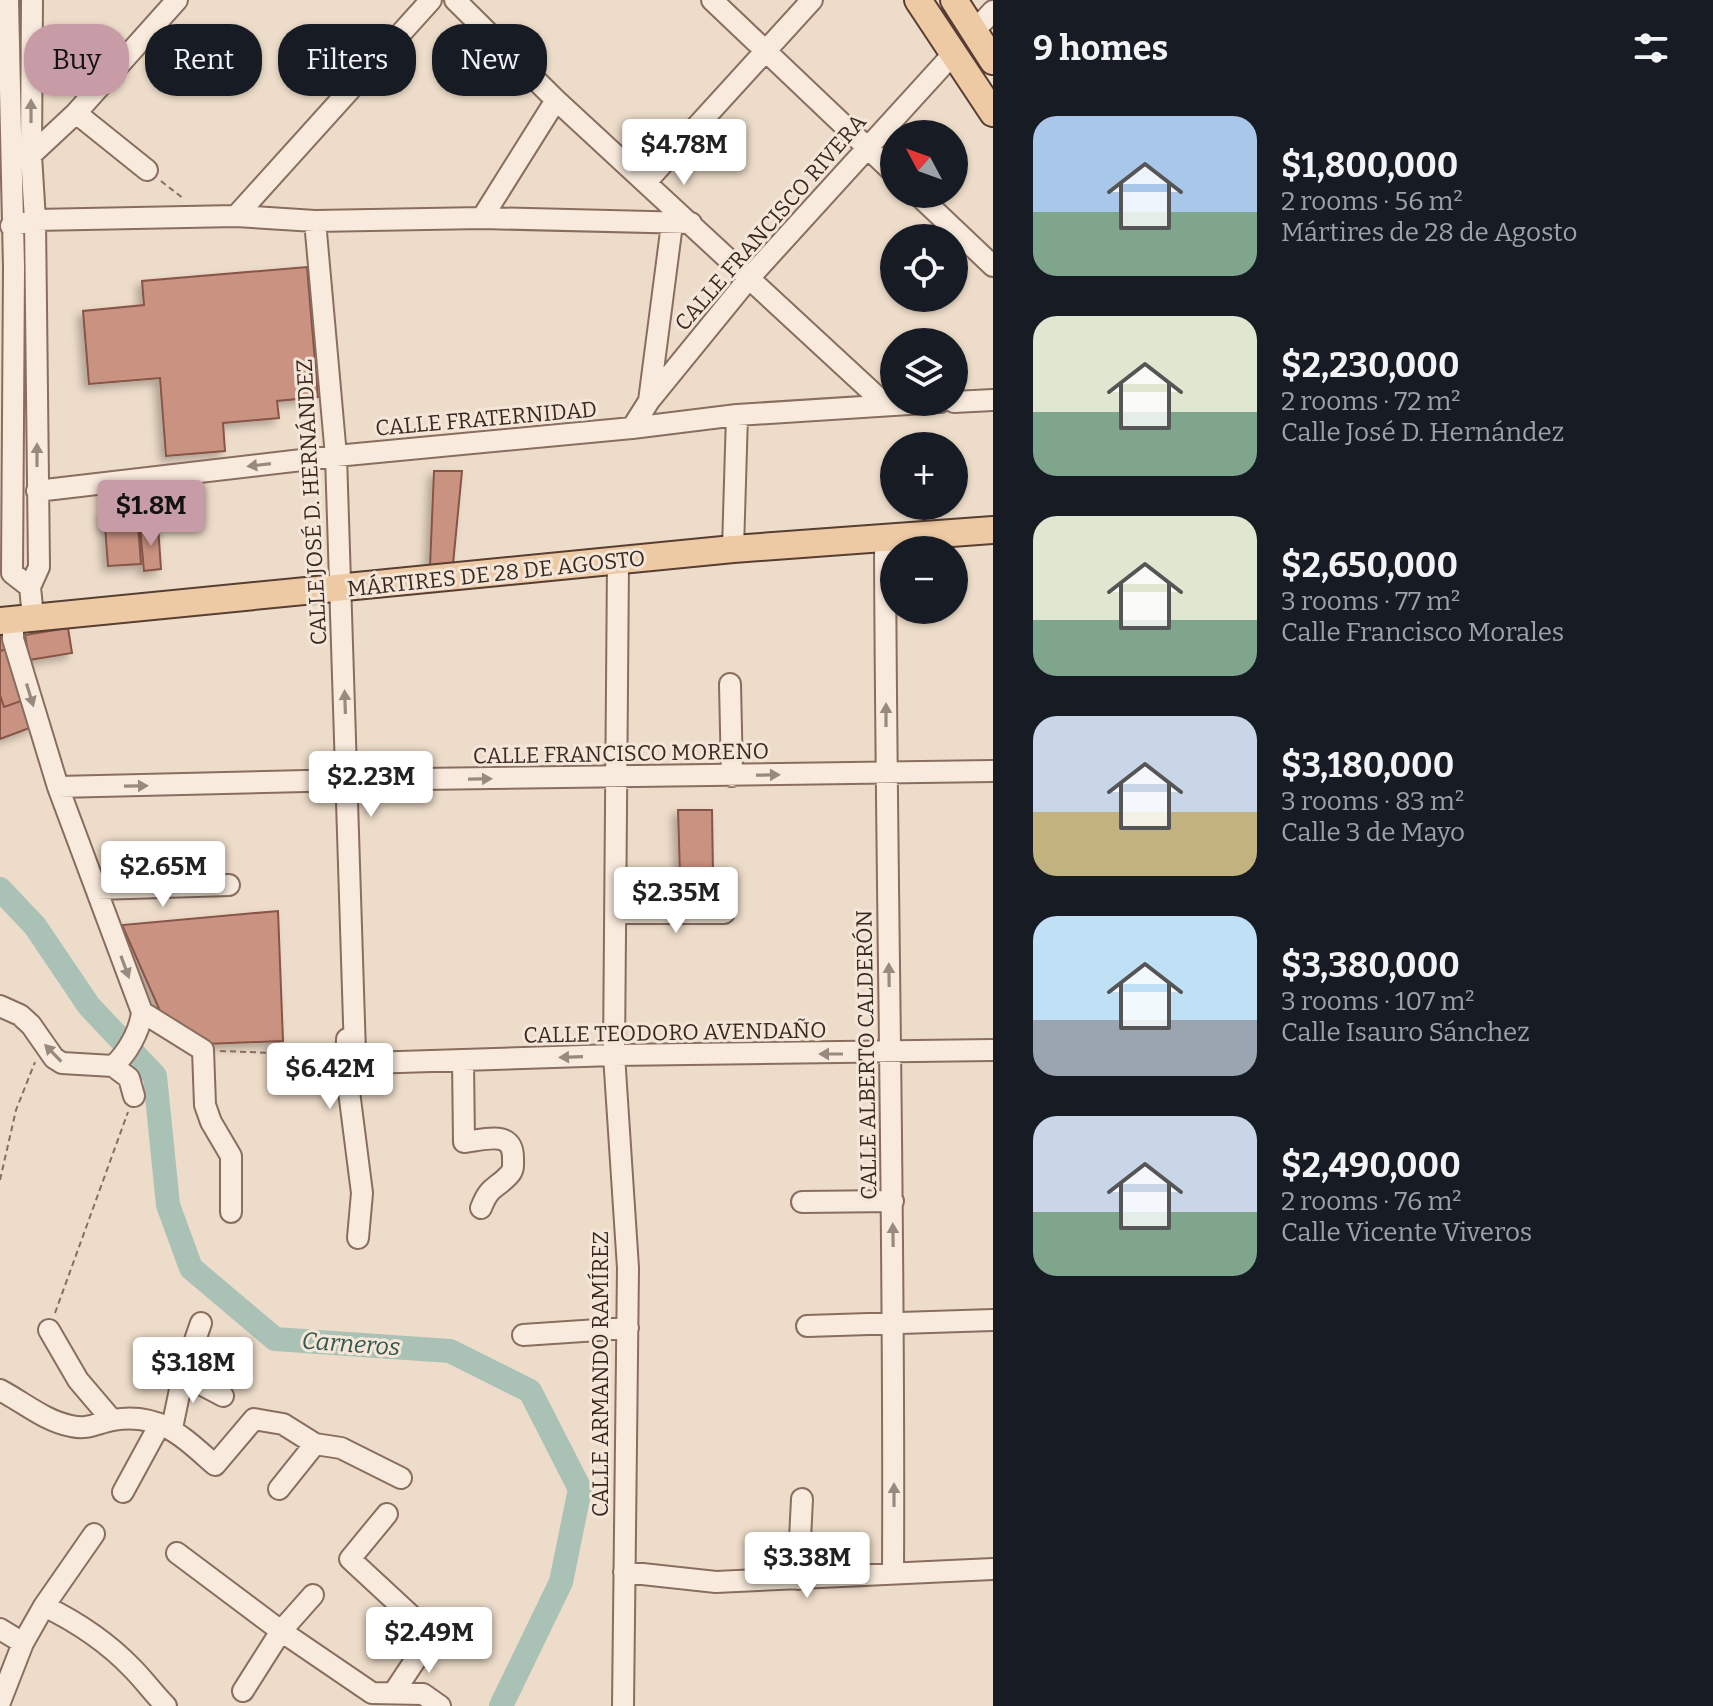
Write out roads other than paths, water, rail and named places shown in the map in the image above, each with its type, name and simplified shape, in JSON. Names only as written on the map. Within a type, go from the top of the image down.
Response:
[{"type":"main road","points":[[918,0],[993,113]]},
{"type":"main road","points":[[954,0],[993,61]]},
{"type":"main road","name":"MÁRTIRES DE 28 DE AGOSTO","points":[[900,536],[993,530]]},
{"type":"main road","name":"MÁRTIRES DE 28 DE AGOSTO","points":[[15,619],[880,537]]},
{"type":"street","points":[[8,0],[11,226],[7,271],[7,346],[12,573],[30,587]]},
{"type":"street","points":[[32,0],[31,155],[35,220],[39,567],[15,619],[13,639],[58,787],[140,1020],[203,1050],[205,1105],[231,1156],[231,1212]]},
{"type":"street","points":[[31,155],[76,113],[177,0]]},
{"type":"street","points":[[236,216],[431,0]]},
{"type":"street","points":[[455,0],[556,100],[647,181],[682,224],[750,277],[880,399]]},
{"type":"street","points":[[712,0],[880,160]]},
{"type":"street","points":[[647,181],[812,0]]},
{"type":"street","points":[[974,31],[993,11]]},
{"type":"street","name":"CALLE FRANCISCO RIVERA","points":[[632,428],[649,401],[750,277],[953,54]]},
{"type":"street","points":[[482,218],[556,100]]},
{"type":"street","points":[[76,113],[147,170]]},
{"type":"street","points":[[932,208],[993,266]]},
{"type":"street","points":[[11,226],[35,220],[205,216],[315,221],[482,218],[682,224]]},
{"type":"street","name":"CALLE JOSÉ D. HERNÁNDEZ","points":[[315,221],[336,456],[355,996],[348,1011],[362,1193],[358,1238]]},
{"type":"street","points":[[649,401],[682,224]]},
{"type":"street","points":[[968,401],[993,400]]},
{"type":"street","name":"CALLE FRATERNIDAD","points":[[37,491],[336,456],[737,415],[880,404]]},
{"type":"street","points":[[733,549],[737,415]]},
{"type":"street","name":"CALLE ARMANDO RAMÍREZ","points":[[618,562],[614,1055],[628,1268],[623,1706]]},
{"type":"street","points":[[0,580],[30,587]]},
{"type":"street","name":"CALLE ALBERTO CALDERÓN","points":[[885,624],[895,1325],[893,1573]]},
{"type":"street","points":[[730,684],[732,776]]},
{"type":"street","name":"CALLE FRANCISCO MORENO","points":[[58,787],[993,771]]},
{"type":"street","name":"CALLE JOSÉ D. HERNÁNDEZ","points":[[342,953],[339,830],[347,780]]},
{"type":"street","name":"CALLE ARMANDO RAMÍREZ","points":[[615,947],[625,929],[627,913],[626,830],[617,814]]},
{"type":"street","points":[[96,889],[229,885]]},
{"type":"street","points":[[627,913],[724,913]]},
{"type":"street","points":[[0,1006],[20,1015],[54,1058],[62,1063],[116,1064],[129,1078],[134,1096]]},
{"type":"street","points":[[116,1064],[140,1020]]},
{"type":"street","name":"CALLE TEODORO AVENDAÑO","points":[[352,1064],[614,1055],[993,1050]]},
{"type":"street","points":[[463,1060],[464,1142],[500,1138],[509,1141],[513,1147],[513,1169],[486,1194],[481,1208]]},
{"type":"street","points":[[802,1202],[893,1201]]},
{"type":"street","points":[[807,1326],[993,1320]]},
{"type":"street","points":[[123,1492],[166,1426],[201,1323]]},
{"type":"street","points":[[895,1325],[908,1329],[993,1329]]},
{"type":"street","points":[[523,1335],[628,1328]]},
{"type":"street","points":[[49,1330],[78,1380],[112,1420]]},
{"type":"street","points":[[183,1375],[223,1396]]},
{"type":"street","points":[[0,1390],[54,1421],[72,1427],[92,1428],[112,1420],[166,1426],[215,1465],[254,1419],[283,1424],[315,1444],[341,1448],[401,1478]]},
{"type":"street","points":[[279,1489],[315,1444]]},
{"type":"street","points":[[798,1579],[802,1499]]},
{"type":"street","points":[[387,1514],[350,1559],[432,1635],[394,1692]]},
{"type":"street","points":[[0,1702],[23,1643],[44,1606],[94,1534]]},
{"type":"street","points":[[177,1553],[281,1631],[372,1693],[423,1694],[440,1706]]},
{"type":"street","points":[[624,1572],[716,1582],[993,1569]]},
{"type":"street","points":[[243,1691],[281,1631],[313,1595]]},
{"type":"street","points":[[44,1606],[76,1622],[105,1644],[132,1668],[166,1706]]},
{"type":"street","points":[[0,1629],[23,1643]]},
{"type":"waterway","name":"Carneros","points":[[0,889],[35,926],[89,1006],[155,1076],[168,1205],[191,1268],[275,1339],[450,1351],[530,1391],[580,1489],[561,1582],[501,1706]]}]
